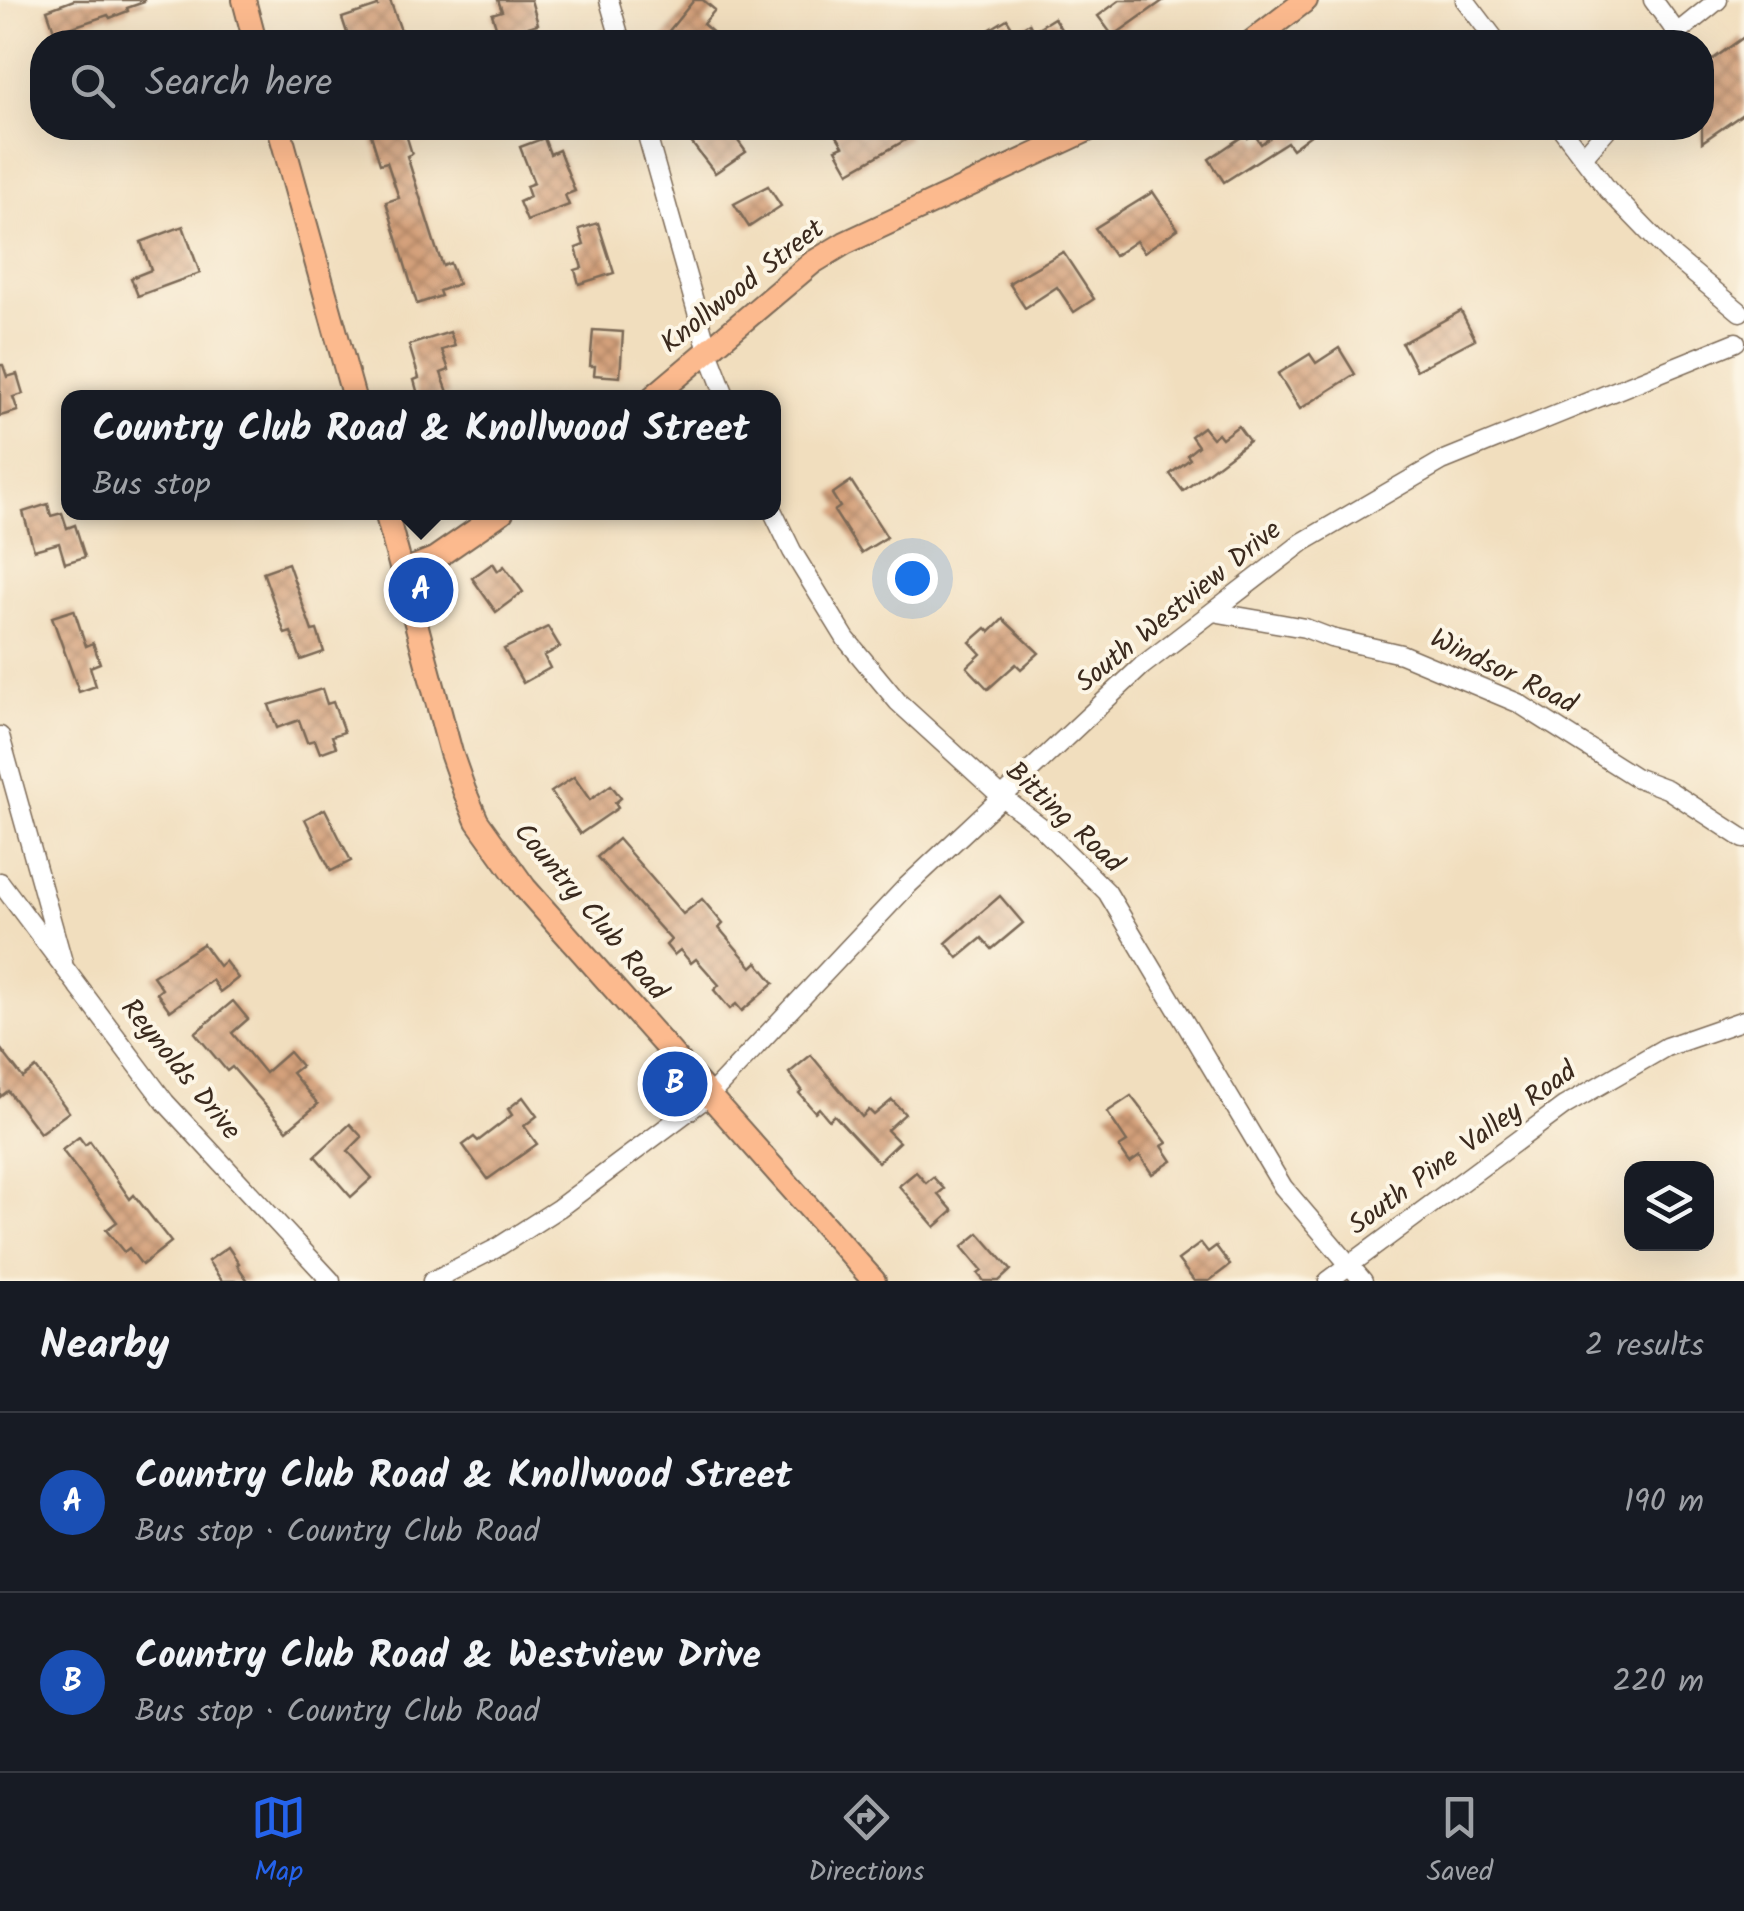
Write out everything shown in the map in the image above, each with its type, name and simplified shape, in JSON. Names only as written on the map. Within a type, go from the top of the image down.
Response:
[{"type":"main road","points":[[244,0],[252,30]]},
{"type":"main road","points":[[1267,30],[1306,0]]},
{"type":"main road","points":[[282,140],[352,390]]},
{"type":"main road","name":"Knollwood Street","points":[[662,390],[812,264],[844,243],[1066,140]]},
{"type":"main road","name":"Country Club Road","points":[[388,520],[451,754],[477,821],[524,888],[874,1281]]},
{"type":"main road","points":[[402,572],[434,560],[491,520]]},
{"type":"street","points":[[609,0],[618,30]]},
{"type":"street","points":[[1653,0],[1670,30]]},
{"type":"street","points":[[1683,30],[1718,0]]},
{"type":"street","points":[[1469,1],[1489,30]]},
{"type":"street","points":[[648,140],[708,351],[723,390]]},
{"type":"street","points":[[1570,140],[1608,190],[1668,252],[1742,310],[1734,332],[1740,348]]},
{"type":"street","points":[[1583,156],[1597,140]]},
{"type":"street","name":"South Westview Drive","points":[[432,1281],[496,1248],[559,1208],[710,1095],[906,886],[1142,666],[1303,542],[1442,462],[1740,348]]},
{"type":"street","name":"Bitting Road","points":[[778,520],[792,551],[846,639],[898,702],[1002,797],[1040,826],[1107,892],[1283,1187],[1362,1281]]},
{"type":"street","name":"Windsor Road","points":[[1214,612],[1304,628],[1402,654],[1518,703],[1635,777],[1667,789],[1744,839]]},
{"type":"street","points":[[0,736],[66,972]]},
{"type":"street","name":"Reynolds Drive","points":[[0,882],[164,1102],[331,1281]]},
{"type":"street","name":"South Pine Valley Road","points":[[1328,1281],[1564,1106],[1666,1047],[1744,1020]]},
{"type":"building","points":[[74,0],[144,0],[110,18],[108,15],[64,30],[54,30],[47,10]]},
{"type":"building","points":[[376,0],[390,0],[401,30],[346,30],[342,18],[378,6]]},
{"type":"building","points":[[498,0],[531,0],[538,24],[518,30],[497,30],[492,14],[502,11]]},
{"type":"building","points":[[694,0],[703,0],[715,10],[703,24],[710,30],[670,30]]},
{"type":"building","points":[[1120,0],[1164,0],[1122,30],[1108,30],[1098,16]]},
{"type":"building","points":[[1054,18],[1062,30],[1035,30]]},
{"type":"building","points":[[1007,19],[1014,30],[989,30]]},
{"type":"building","points":[[1744,37],[1744,113],[1714,134],[1714,58]]},
{"type":"building","points":[[373,140],[408,140],[412,154],[407,156],[436,248],[443,266],[450,263],[458,284],[439,291],[441,296],[417,304],[386,202],[399,198],[387,162],[380,164]]},
{"type":"building","points":[[545,140],[550,154],[559,150],[575,191],[565,195],[569,205],[527,221],[519,202],[530,197],[526,186],[534,183],[520,147]]},
{"type":"building","points":[[737,140],[746,152],[715,173],[691,142]]},
{"type":"building","points":[[839,140],[905,140],[849,172],[836,149],[843,146]]},
{"type":"building","points":[[1237,140],[1258,140],[1261,144],[1267,140],[1304,140],[1292,149],[1287,142],[1224,182],[1209,159]]},
{"type":"building","points":[[768,186],[781,206],[749,227],[734,204]]},
{"type":"building","points":[[1153,192],[1178,229],[1144,252],[1136,241],[1114,256],[1095,228]]},
{"type":"building","points":[[598,223],[614,273],[579,284],[575,270],[582,268],[576,248],[584,245],[579,229]]},
{"type":"building","points":[[183,226],[200,273],[138,296],[131,278],[151,270],[141,242]]},
{"type":"building","points":[[1063,252],[1094,299],[1074,312],[1057,287],[1025,308],[1009,283]]},
{"type":"building","points":[[1461,311],[1475,339],[1416,370],[1402,343]]},
{"type":"building","points":[[593,330],[623,332],[620,377],[594,375],[595,366],[590,366]]},
{"type":"building","points":[[450,332],[455,346],[442,350],[449,370],[441,373],[447,390],[417,390],[414,380],[419,378],[409,345]]},
{"type":"building","points":[[1339,348],[1355,374],[1300,409],[1278,374],[1310,354],[1316,363]]},
{"type":"building","points":[[0,365],[7,377],[17,374],[23,394],[13,397],[18,411],[0,416]]},
{"type":"building","points":[[1238,426],[1249,441],[1183,491],[1170,474],[1190,459],[1187,455],[1198,446],[1191,436],[1203,427],[1212,438],[1218,433],[1222,438]]},
{"type":"building","points":[[851,481],[887,537],[861,553],[834,511],[840,507],[832,494]]},
{"type":"building","points":[[48,504],[51,516],[61,513],[67,528],[75,525],[85,557],[65,563],[59,543],[34,550],[23,512]]},
{"type":"building","points":[[288,563],[312,631],[317,630],[324,652],[301,660],[291,632],[285,634],[263,572]]},
{"type":"building","points":[[493,563],[498,571],[504,566],[523,592],[496,612],[472,578]]},
{"type":"building","points":[[74,610],[86,646],[93,643],[100,663],[90,667],[96,686],[79,692],[52,617]]},
{"type":"building","points":[[1003,619],[1039,653],[1021,669],[1016,664],[988,689],[967,667],[981,654],[970,642],[986,628],[990,632]]},
{"type":"building","points":[[548,627],[560,647],[544,656],[550,668],[523,683],[504,649]]},
{"type":"building","points":[[322,689],[327,704],[333,702],[344,732],[332,736],[336,747],[320,753],[315,740],[307,742],[299,720],[277,728],[269,705]]},
{"type":"building","points":[[574,777],[590,800],[611,785],[621,798],[615,803],[618,808],[580,834],[551,792]]},
{"type":"building","points":[[325,809],[351,861],[331,871],[305,819]]},
{"type":"building","points":[[618,839],[683,914],[702,899],[723,924],[719,928],[752,967],[757,962],[774,983],[742,1011],[736,1004],[730,1009],[714,990],[719,985],[696,959],[691,963],[680,950],[674,955],[666,945],[671,940],[597,857]]},
{"type":"building","points":[[1000,896],[1023,923],[992,949],[982,938],[958,958],[946,943]]},
{"type":"building","points":[[203,944],[219,966],[225,961],[238,978],[220,992],[212,980],[170,1011],[157,993],[162,989],[153,976]]},
{"type":"building","points":[[233,1001],[248,1019],[232,1033],[265,1073],[289,1052],[301,1066],[292,1073],[318,1104],[287,1130],[232,1067],[227,1071],[195,1033]]},
{"type":"building","points":[[0,1048],[23,1078],[36,1068],[69,1112],[40,1133],[8,1091],[0,1097]]},
{"type":"building","points":[[811,1055],[862,1117],[869,1110],[874,1115],[892,1100],[905,1114],[887,1130],[899,1142],[878,1162],[834,1115],[829,1120],[819,1108],[815,1112],[799,1093],[802,1090],[789,1073]]},
{"type":"building","points":[[1131,1096],[1167,1143],[1162,1146],[1172,1161],[1152,1174],[1140,1156],[1130,1163],[1119,1147],[1127,1142],[1107,1112]]},
{"type":"building","points":[[523,1097],[537,1116],[524,1126],[537,1144],[488,1179],[463,1145],[474,1137],[478,1141],[512,1115],[508,1109]]},
{"type":"building","points":[[350,1124],[362,1137],[348,1151],[372,1178],[351,1197],[315,1156]]},
{"type":"building","points":[[79,1137],[85,1145],[90,1141],[130,1199],[134,1195],[171,1242],[142,1265],[129,1248],[124,1252],[106,1230],[117,1222],[62,1150]]},
{"type":"building","points":[[916,1172],[926,1183],[933,1177],[944,1189],[938,1194],[953,1211],[935,1227],[899,1186]]},
{"type":"building","points":[[979,1233],[1011,1270],[999,1281],[984,1281],[978,1274],[982,1271],[962,1247]]},
{"type":"building","points":[[1201,1243],[1208,1252],[1216,1246],[1230,1265],[1209,1281],[1194,1281],[1178,1260]]},
{"type":"building","points":[[228,1247],[248,1281],[222,1281],[208,1261]]},
{"type":"place","name":"Country Club Road & Knollwood Street","points":[[421,590]]},
{"type":"place","name":"Country Club Road & Westview Drive","points":[[675,1084]]}]
